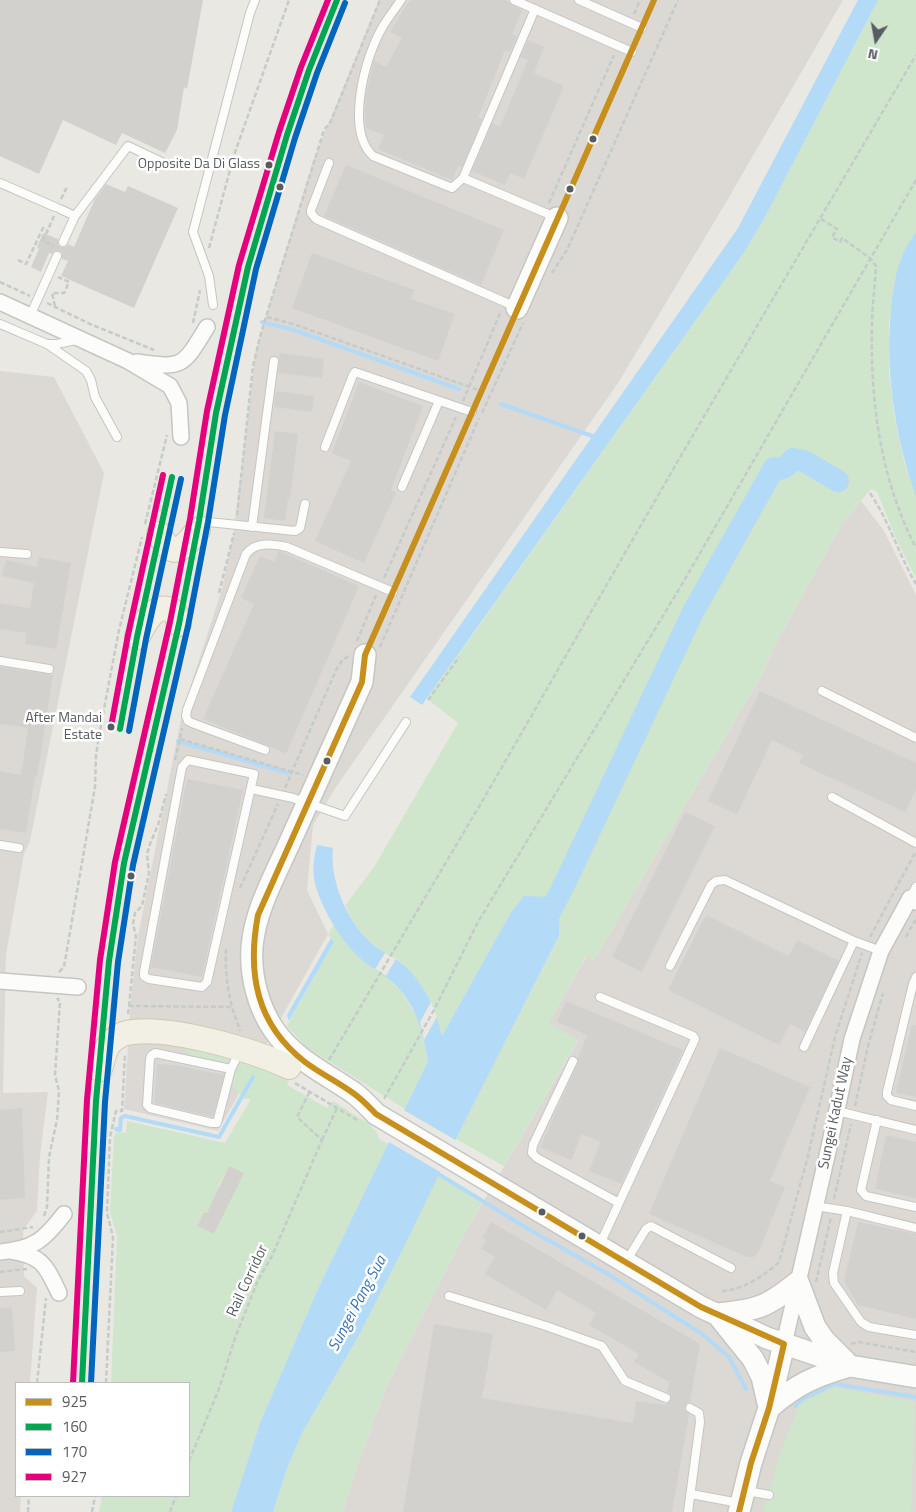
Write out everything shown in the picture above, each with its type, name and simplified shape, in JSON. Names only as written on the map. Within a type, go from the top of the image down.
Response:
[{"type":"main road","points":[[160,534],[165,546],[170,549],[177,549],[184,547],[198,525]]},
{"type":"main road","points":[[137,637],[155,610],[161,608],[173,610],[177,614],[179,624]]},
{"type":"main road","points":[[100,1069],[109,1045],[125,1024],[132,1032],[164,1032],[199,1038],[236,1059],[278,1062],[289,1067]]},
{"type":"street","points":[[516,310],[551,215]]},
{"type":"street","points":[[0,302],[128,361],[170,386],[179,403],[181,437]]},
{"type":"street","points":[[128,361],[163,366],[177,364],[188,357],[208,327]]},
{"type":"street","points":[[363,649],[362,682],[258,915],[252,948],[254,981],[261,1004],[273,1030],[299,1057],[355,1094],[383,1109],[460,1164],[702,1307],[784,1344],[850,1366],[916,1377]]},
{"type":"street","name":"Sungei Kadut Way","points":[[784,1344],[852,1039],[881,952],[914,895]]},
{"type":"street","points":[[0,981],[78,988]]},
{"type":"street","points":[[289,1067],[348,1106],[383,1109]]},
{"type":"street","points":[[4,1251],[36,1243],[43,1239],[64,1214]]},
{"type":"street","points":[[4,1251],[28,1255],[42,1262],[49,1271],[53,1292]]},
{"type":"street","points":[[718,1314],[749,1311],[764,1306],[798,1282],[815,1327],[824,1340],[850,1366]]},
{"type":"street","points":[[718,1314],[754,1358],[762,1377],[769,1408]]},
{"type":"street","points":[[741,1502],[751,1463],[769,1408],[784,1344]]},
{"type":"street","points":[[769,1408],[805,1382],[828,1372],[850,1366]]},
{"type":"lane","points":[[213,305],[209,276],[193,232],[255,0]]},
{"type":"lane","points":[[402,0],[382,29],[370,54],[360,91],[360,126],[363,142],[373,156],[452,188],[463,178],[535,9]]},
{"type":"lane","points":[[514,0],[632,52]]},
{"type":"lane","points":[[579,0],[642,28]]},
{"type":"lane","points":[[63,242],[75,216],[128,146],[162,162]]},
{"type":"lane","points":[[329,163],[310,213],[316,219],[516,310]]},
{"type":"lane","points":[[463,178],[551,215]]},
{"type":"lane","points":[[0,183],[75,216]]},
{"type":"lane","points":[[30,316],[57,256]]},
{"type":"lane","points":[[0,324],[47,344],[86,371],[91,380],[94,397],[117,437]]},
{"type":"lane","points":[[47,344],[81,339]]},
{"type":"lane","points":[[252,527],[274,361]]},
{"type":"lane","points":[[325,447],[355,372],[472,412]]},
{"type":"lane","points":[[402,487],[439,401]]},
{"type":"lane","points":[[198,525],[295,531],[300,528],[305,504]]},
{"type":"lane","points":[[265,750],[192,723],[188,721],[186,716],[249,549],[257,545],[275,544],[287,547],[393,592]]},
{"type":"lane","points":[[0,552],[27,554]]},
{"type":"lane","points":[[0,662],[49,669]]},
{"type":"lane","points":[[822,691],[916,738]]},
{"type":"lane","points":[[252,789],[282,795],[345,816],[406,722]]},
{"type":"lane","points":[[188,760],[254,774],[252,789],[206,984],[198,987],[149,979],[144,976],[144,972],[184,764],[188,760]]},
{"type":"lane","points":[[832,797],[916,843]]},
{"type":"lane","points":[[0,845],[19,848]]},
{"type":"lane","points":[[670,966],[711,885],[716,881],[726,880],[881,952]]},
{"type":"lane","points":[[804,1047],[854,941]]},
{"type":"lane","points":[[916,978],[887,1092],[887,1096],[891,1100],[916,1106]]},
{"type":"lane","points":[[600,997],[695,1037],[600,1246]]},
{"type":"lane","points":[[155,1053],[236,1059],[216,1123],[150,1108],[147,1105],[150,1056],[155,1053]]},
{"type":"lane","points":[[573,1061],[533,1145],[532,1153],[537,1158],[620,1203]]},
{"type":"lane","points":[[837,1111],[916,1130]]},
{"type":"lane","points":[[877,1120],[861,1190],[866,1196],[916,1207]]},
{"type":"lane","points":[[815,1206],[847,1210],[916,1228]]},
{"type":"lane","points":[[847,1210],[833,1273],[834,1283],[861,1322],[869,1326],[916,1335]]},
{"type":"lane","points":[[626,1262],[646,1229],[651,1226],[731,1268]]},
{"type":"lane","points":[[0,1292],[20,1292]]},
{"type":"lane","points":[[449,1296],[546,1326],[602,1346],[625,1381],[666,1398]]},
{"type":"lane","points":[[688,1512],[700,1422],[699,1413],[690,1408]]},
{"type":"lane","points":[[691,1494],[741,1502],[769,1495]]},
{"type":"path","points":[[191,329],[205,265],[234,155],[289,0]]},
{"type":"path","points":[[219,596],[235,526],[254,366],[266,317],[324,130],[331,121],[380,0]]},
{"type":"path","points":[[630,23],[640,0]]},
{"type":"path","points":[[548,279],[567,250],[678,0]]},
{"type":"path","points":[[551,215],[618,46]]},
{"type":"path","points":[[325,1066],[487,793],[679,459],[916,55]]},
{"type":"path","points":[[383,1109],[478,922],[676,594],[916,180]]},
{"type":"path","points":[[821,219],[837,229],[832,237],[840,242],[842,238],[870,258],[876,266],[872,326],[873,377],[881,451],[896,503],[916,548]]},
{"type":"path","points":[[18,260],[26,264],[42,228],[48,230]]},
{"type":"path","points":[[0,282],[99,327],[157,350]]},
{"type":"path","points":[[56,308],[52,293],[64,293]]},
{"type":"path","points":[[363,649],[380,587],[469,387],[516,310]]},
{"type":"path","points":[[239,889],[293,772],[336,670],[341,662],[363,649],[481,415],[516,310]]},
{"type":"path","points":[[266,317],[296,325],[481,391]]},
{"type":"path","points":[[44,1218],[47,1206],[49,1157],[57,1120],[59,1091],[55,1075],[60,1002],[55,996],[55,986],[57,974],[64,967],[95,787],[96,755],[100,730],[119,630],[169,426]]},
{"type":"path","points":[[870,493],[879,506],[895,544],[916,584]]},
{"type":"path","points":[[428,700],[458,657]]},
{"type":"path","points":[[172,768],[182,724]]},
{"type":"path","points":[[180,739],[304,776]]},
{"type":"path","points":[[106,1382],[113,1237],[107,1213],[110,1137],[116,1111],[122,1111],[127,1043],[125,1024],[129,1006],[136,936],[133,924],[135,913],[142,906],[149,873],[148,849],[158,825],[168,787]]},
{"type":"path","points":[[722,1291],[734,1290],[768,1273],[779,1262],[808,1156],[834,1037],[865,946],[916,850]]},
{"type":"path","points":[[912,927],[916,929]]},
{"type":"path","points":[[226,942],[225,972],[228,990],[243,1041],[236,1059]]},
{"type":"path","points":[[129,1006],[232,1006]]},
{"type":"path","points":[[310,1091],[297,1117],[322,1140]]},
{"type":"path","name":"Rail Corridor","points":[[190,1459],[219,1389],[235,1338],[258,1280],[272,1256],[337,1108]]},
{"type":"path","points":[[0,1232],[42,1226]]},
{"type":"path","points":[[0,1272],[25,1269],[31,1271]]},
{"type":"path","points":[[37,1382],[53,1292]]},
{"type":"path","points":[[847,1344],[858,1342],[916,1352]]},
{"type":"path","points":[[28,1512],[30,1497]]},
{"type":"path","points":[[92,1512],[95,1497]]},
{"type":"path","points":[[170,1512],[176,1497]]},
{"type":"shaded area","points":[[379,0],[843,0],[728,199],[618,383],[336,787],[313,825],[307,890],[328,934],[218,1131],[124,1109],[131,999],[138,936],[183,709],[222,589],[233,536],[256,350],[312,164]]},
{"type":"shaded area","points":[[0,371],[54,377],[104,473],[30,841],[24,854],[6,955],[3,1093],[48,1092],[40,1155],[37,1211],[23,1230],[24,1276],[37,1288],[30,1382],[15,1382],[15,1497],[21,1497],[20,1512],[0,1512]]},
{"type":"shaded area","points":[[861,501],[883,529],[916,595],[916,1512],[343,1512],[354,1475],[386,1388],[467,1229],[578,1041],[548,1023],[587,956],[594,960],[763,673],[773,649],[841,525]]},
{"type":"green space","points":[[878,0],[916,0],[916,232],[901,258],[894,285],[889,324],[889,373],[894,416],[905,465],[916,497],[916,578],[898,543],[877,492],[871,489],[841,525],[773,649],[763,673],[594,960],[586,956],[549,1023],[578,1040],[504,1166],[456,1139],[559,937],[560,908],[568,886],[562,882],[552,897],[510,914],[442,1036],[437,1018],[419,983],[396,959],[379,949],[366,938],[345,906],[374,867],[458,723],[427,699],[745,251],[765,217]]},
{"type":"green space","points":[[334,925],[353,951],[363,961],[386,976],[401,991],[420,1022],[428,1061],[405,1109],[306,1047],[287,1026],[334,942],[328,934]]},
{"type":"green space","points":[[184,1041],[291,1075],[287,1085],[327,1108],[333,1101],[369,1124],[378,1134],[378,1138],[388,1144],[316,1293],[260,1423],[231,1512],[99,1512],[102,1497],[190,1497],[190,1382],[111,1382],[117,1236],[110,1212],[114,1136],[117,1132],[126,1133],[127,1121],[225,1143],[251,1099],[245,1099],[235,1089],[224,1070],[196,1064],[190,1054],[181,1046]],"holes":[[[229,1166],[243,1173],[233,1194],[218,1187]],[[204,1212],[221,1220],[214,1234],[197,1226]]]},
{"type":"green space","points":[[439,1173],[484,1199],[386,1388],[354,1475],[343,1512],[273,1512],[288,1466],[302,1433],[358,1337]]},
{"type":"green space","points":[[834,1387],[915,1402],[911,1512],[763,1512],[781,1451],[800,1403]]},
{"type":"water","points":[[858,0],[878,0],[765,217],[745,251],[422,705],[410,697],[738,228]]},
{"type":"water","points":[[916,232],[916,497],[908,473],[897,424],[890,375],[889,350],[892,300],[896,274],[904,252]]},
{"type":"water","name":"Sungei Pang Sua","points":[[317,845],[333,848],[334,875],[349,915],[366,938],[376,947],[396,959],[414,975],[429,1000],[442,1036],[510,914],[524,896],[552,897],[562,882],[569,886],[560,908],[559,936],[358,1337],[302,1433],[288,1466],[273,1512],[231,1512],[260,1423],[316,1293],[428,1061],[419,1024],[407,999],[392,982],[354,953],[327,914],[314,878]]},
{"type":"water","points":[[331,938],[334,942],[289,1021],[287,1015]]},
{"type":"pier","points":[[385,953],[396,959],[386,976],[375,969]]},
{"type":"pier","points":[[431,1002],[437,1017],[424,1040],[420,1022]]},
{"type":"pier","points":[[402,1109],[457,1141],[442,1173],[387,1141]]},
{"type":"building","points":[[0,0],[203,0],[187,89],[184,87],[177,130],[165,153],[122,133],[116,145],[63,120],[39,174],[0,156]]},
{"type":"building","points":[[412,0],[506,0],[522,10],[512,34],[517,36],[510,52],[505,50],[478,118],[482,119],[462,167],[458,166],[452,180],[378,149],[384,135],[366,128],[366,94],[374,61],[386,67],[402,38],[390,32],[406,5]]},
{"type":"building","points":[[528,40],[544,47],[534,73],[564,86],[524,179],[510,173],[505,185],[472,171],[492,123],[500,127],[528,60],[521,57]]},
{"type":"building","points":[[346,165],[504,230],[481,285],[324,216]]},
{"type":"building","points":[[106,184],[125,192],[128,186],[178,208],[134,308],[61,276],[68,261],[62,259],[62,253],[59,251],[54,251],[52,254],[49,253],[41,272],[31,267],[39,249],[37,247],[43,233],[58,239],[58,245],[61,247],[66,247],[68,244],[74,247],[95,199]]},
{"type":"building","points":[[312,253],[414,290],[411,299],[455,314],[438,361],[292,308]]},
{"type":"building","points":[[280,353],[324,359],[322,378],[278,373]]},
{"type":"building","points":[[359,382],[423,406],[391,490],[396,492],[364,563],[315,541],[351,461],[332,453]]},
{"type":"building","points":[[276,391],[314,396],[312,412],[274,407]]},
{"type":"building","points":[[275,431],[298,434],[290,499],[288,498],[285,521],[264,518]]},
{"type":"building","points":[[279,551],[359,586],[286,754],[203,719],[254,604],[241,598],[260,556],[274,562]]},
{"type":"building","points":[[39,557],[71,563],[56,649],[25,644],[26,633],[0,629],[0,603],[30,608],[34,583],[2,576],[6,560],[37,567]]},
{"type":"building","points":[[0,667],[53,675],[26,833],[0,829],[0,771],[21,775],[28,728],[0,724]]},
{"type":"building","points":[[760,691],[916,763],[916,789],[905,812],[799,763],[803,755],[772,740],[737,814],[708,801]]},
{"type":"building","points":[[187,779],[243,790],[202,977],[151,967]]},
{"type":"building","points":[[685,812],[715,826],[642,972],[612,957]]},
{"type":"building","points":[[706,915],[789,956],[797,940],[839,961],[805,1032],[790,1024],[779,1045],[668,990]]},
{"type":"building","points":[[566,1001],[683,1050],[621,1184],[589,1171],[601,1142],[582,1134],[571,1160],[540,1147],[578,1063],[578,1058],[587,1035],[557,1022]]},
{"type":"building","points":[[912,1025],[916,1026],[916,1097],[896,1093]]},
{"type":"building","points":[[720,1048],[810,1087],[770,1181],[785,1187],[758,1253],[754,1257],[747,1257],[649,1214]]},
{"type":"building","points":[[157,1064],[176,1065],[224,1075],[213,1117],[154,1103]]},
{"type":"building","points":[[22,1108],[25,1198],[0,1200],[0,1110]]},
{"type":"building","points":[[886,1135],[916,1142],[916,1198],[875,1189]]},
{"type":"building","points":[[229,1166],[244,1173],[214,1234],[197,1226],[204,1212],[207,1213]]},
{"type":"building","points":[[491,1222],[700,1344],[690,1402],[684,1408],[689,1414],[672,1512],[403,1512],[434,1324],[493,1334],[482,1398],[633,1423],[636,1401],[665,1405],[671,1400],[671,1395],[667,1392],[669,1382],[634,1362],[639,1354],[589,1325],[596,1313],[557,1290],[546,1310],[485,1274],[495,1257],[481,1249],[486,1240],[482,1238]]},
{"type":"building","points":[[858,1222],[916,1234],[916,1319],[858,1305],[844,1281]]},
{"type":"building","points":[[12,1307],[15,1351],[0,1352],[0,1308]]},
{"type":"waterway","points":[[262,322],[294,330],[459,389]]},
{"type":"waterway","points":[[501,404],[598,438]]},
{"type":"waterway","points":[[551,910],[693,612],[774,468],[783,468],[793,459],[804,461],[838,481]]},
{"type":"waterway","points":[[178,741],[288,773]]},
{"type":"waterway","points":[[116,1129],[120,1130],[121,1118],[125,1116],[219,1137],[253,1077]]},
{"type":"waterway","points":[[435,1172],[530,1230],[606,1273],[702,1334],[729,1357],[746,1389]]},
{"type":"waterway","points":[[795,1406],[803,1399],[834,1384],[916,1397]]},
{"type":"transit line","name":"927","points":[[73,1382],[87,1100],[100,960],[115,862],[170,622],[190,519],[207,411],[239,265],[279,132],[301,67],[328,0]]},
{"type":"transit line","name":"160","points":[[82,1382],[96,1101],[109,961],[124,863],[179,624],[199,521],[216,413],[248,267],[287,135],[309,70],[337,0]]},
{"type":"transit line","name":"925","points":[[654,0],[365,655],[362,682],[258,915],[255,936],[255,977],[259,996],[266,1014],[275,1031],[288,1047],[305,1062],[356,1095],[376,1114],[701,1307],[784,1344],[769,1408],[751,1463],[739,1512]]},
{"type":"transit line","name":"170","points":[[91,1382],[105,1102],[118,962],[133,865],[188,626],[208,522],[225,415],[256,269],[295,138],[317,73],[345,3]]},
{"type":"transit line","name":"927","points":[[111,727],[128,635],[163,475]]},
{"type":"transit line","name":"160","points":[[120,729],[137,637],[172,477]]},
{"type":"transit line","name":"170","points":[[129,731],[146,639],[181,479]]},
{"type":"place","name":"Opposite Da Di Glass","points":[[269,165]]},
{"type":"place","name":"After Mandai Estate","points":[[111,727]]}]
